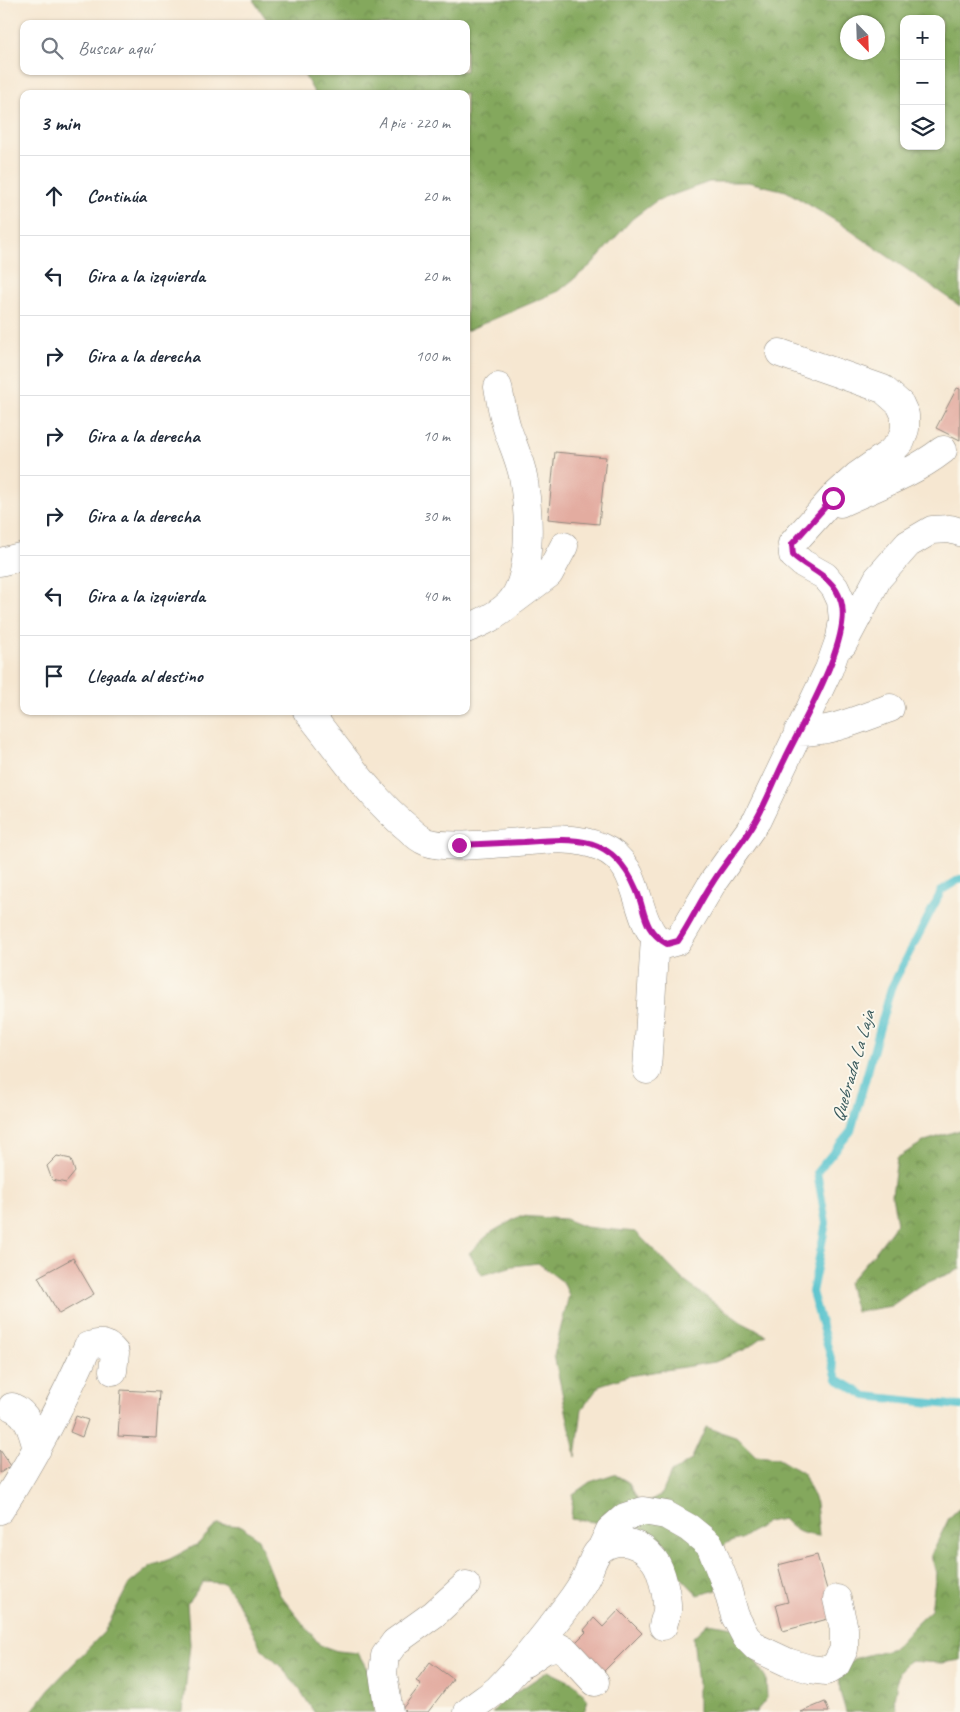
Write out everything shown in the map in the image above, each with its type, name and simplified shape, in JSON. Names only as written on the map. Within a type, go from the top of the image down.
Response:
[{"type":"street","points":[[780,354],[882,389],[900,404],[905,415],[905,429],[901,441],[890,453],[857,476],[814,517],[792,544],[793,555],[802,563],[826,576],[835,588],[841,601],[843,620],[840,638],[829,669]]},
{"type":"street","points":[[498,387],[507,429],[524,480],[527,510],[527,566],[510,604]]},
{"type":"street","points":[[814,517],[827,509],[908,473],[928,462],[943,450]]},
{"type":"street","points":[[655,937],[667,944],[678,941],[712,882],[756,820],[829,669],[878,578],[908,544],[932,530],[950,529],[960,532]]},
{"type":"street","points":[[470,627],[488,620],[549,574],[564,546]]},
{"type":"street","points":[[0,562],[20,557]]},
{"type":"street","points":[[798,732],[814,732],[838,727],[890,708]]},
{"type":"street","points":[[309,715],[373,794],[400,822],[421,840],[438,844],[459,845],[557,839],[582,841],[602,848],[615,856],[628,872],[637,891],[645,918],[655,937],[647,1070]]},
{"type":"street","points":[[0,1510],[64,1400],[88,1346],[98,1342],[109,1345],[115,1352],[113,1371]]},
{"type":"street","points":[[12,1407],[18,1409],[27,1420],[37,1449]]},
{"type":"street","points":[[602,1549],[610,1530],[624,1517],[643,1511],[666,1515],[689,1528],[710,1545],[728,1588],[736,1616],[746,1637],[757,1648],[787,1662],[810,1669],[826,1671],[836,1665],[844,1649],[844,1629],[837,1599]]},
{"type":"street","points":[[468,1712],[496,1691],[515,1672],[573,1598],[586,1578],[595,1556],[602,1549],[613,1543],[623,1541],[635,1544],[648,1552],[657,1563],[665,1590],[667,1610],[663,1626]]},
{"type":"street","points":[[389,1712],[383,1673],[385,1656],[395,1642],[434,1614],[466,1585]]},
{"type":"street","points":[[515,1672],[544,1650],[557,1646],[566,1652],[595,1682]]},
{"type":"green space","points":[[253,0],[960,0],[960,306],[841,224],[786,191],[748,182],[709,182],[656,201],[632,219],[591,265],[559,291],[470,329],[470,90],[313,90],[304,75],[470,75],[470,20],[267,20]]},
{"type":"green space","points":[[960,1130],[960,1269],[919,1286],[891,1306],[856,1312],[848,1283],[877,1250],[897,1223],[892,1195],[897,1158],[925,1141]]},
{"type":"green space","points":[[520,1216],[565,1219],[585,1227],[636,1232],[684,1281],[741,1322],[766,1335],[746,1349],[715,1362],[628,1376],[600,1385],[582,1409],[576,1457],[554,1355],[569,1295],[563,1282],[538,1263],[513,1266],[482,1275],[469,1253],[490,1233]]},
{"type":"green space","points":[[706,1427],[738,1438],[756,1456],[777,1458],[804,1474],[816,1503],[819,1536],[799,1532],[783,1519],[767,1522],[741,1539],[726,1543],[717,1558],[717,1590],[698,1595],[675,1571],[668,1553],[654,1537],[626,1522],[602,1523],[571,1519],[573,1494],[590,1482],[614,1474],[628,1482],[641,1505],[662,1494],[671,1473],[691,1460]]},
{"type":"green space","points":[[960,1507],[960,1660],[942,1663],[909,1661],[899,1671],[894,1699],[897,1712],[846,1712],[840,1692],[839,1675],[853,1659],[894,1648],[931,1610],[936,1573],[931,1555],[949,1518]]},
{"type":"green space","points":[[217,1524],[242,1526],[258,1539],[280,1595],[320,1645],[337,1651],[358,1653],[367,1669],[375,1712],[314,1712],[300,1690],[280,1666],[261,1648],[236,1599],[224,1583],[203,1582],[187,1604],[190,1644],[183,1712],[31,1712],[50,1688],[104,1632],[129,1584],[151,1566],[170,1559],[198,1544]]},
{"type":"green space","points":[[708,1623],[734,1627],[766,1678],[767,1698],[756,1712],[698,1712],[698,1683],[693,1637]]},
{"type":"green space","points":[[548,1671],[575,1684],[588,1700],[584,1712],[492,1712],[503,1701]]},
{"type":"building","points":[[957,388],[960,389],[960,440],[936,428]]},
{"type":"building","points":[[555,452],[606,457],[599,524],[548,519]]},
{"type":"building","points":[[57,1156],[71,1159],[75,1172],[66,1183],[52,1180],[47,1166]]},
{"type":"building","points":[[73,1258],[94,1294],[59,1314],[38,1277]]},
{"type":"building","points":[[121,1390],[159,1392],[156,1438],[118,1436]]},
{"type":"building","points":[[76,1416],[88,1420],[82,1437],[70,1432]]},
{"type":"building","points":[[0,1450],[11,1466],[0,1473]]},
{"type":"building","points":[[817,1555],[835,1617],[783,1631],[776,1605],[788,1602],[778,1565]]},
{"type":"building","points":[[619,1610],[642,1633],[602,1673],[573,1645],[586,1632],[584,1630],[594,1618],[603,1627]]},
{"type":"building","points":[[430,1662],[453,1679],[428,1712],[407,1712],[402,1709],[421,1684],[416,1681]]},
{"type":"building","points":[[825,1702],[829,1712],[801,1712]]},
{"type":"waterway","name":"Quebrada La Laja","points":[[960,879],[942,890],[891,988],[851,1131],[817,1172],[826,1223],[812,1292],[837,1379],[866,1396],[960,1406]]},
{"type":"route","points":[[459,845],[557,839],[582,841],[602,848],[615,856],[628,872],[637,891],[645,918],[655,937],[667,944],[678,941],[712,882],[736,851],[756,820],[829,669],[840,638],[843,620],[841,601],[835,588],[826,576],[802,563],[793,555],[792,544],[814,517],[833,498]]}]
